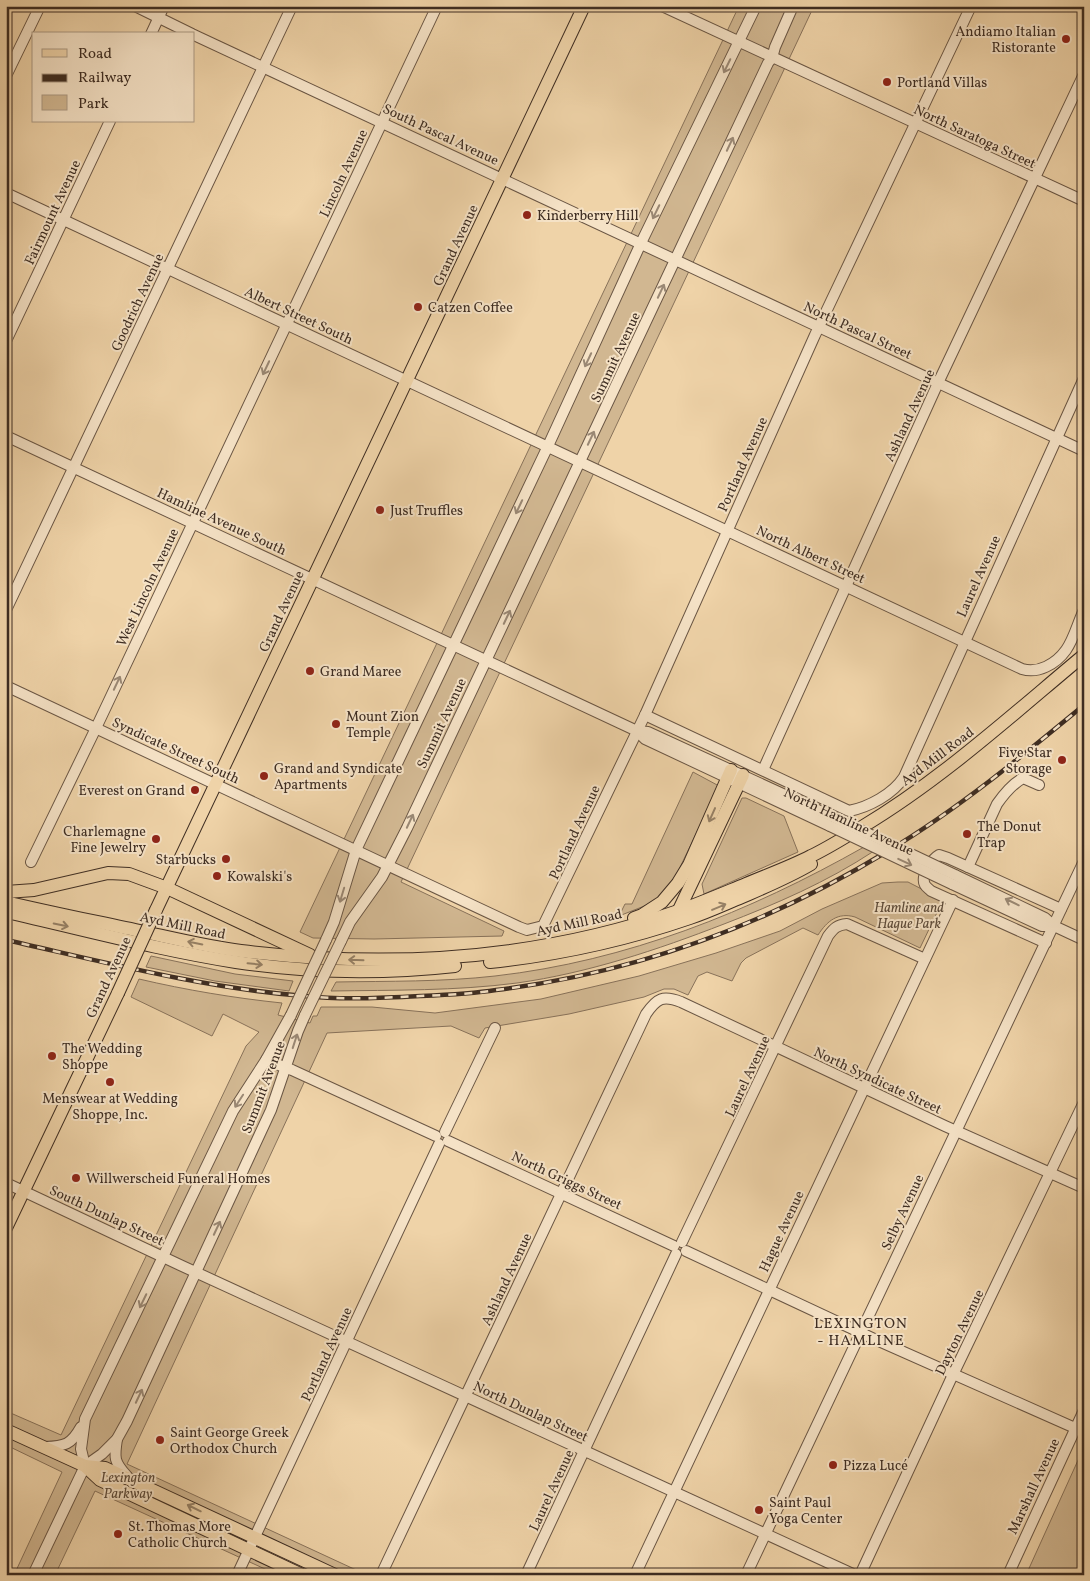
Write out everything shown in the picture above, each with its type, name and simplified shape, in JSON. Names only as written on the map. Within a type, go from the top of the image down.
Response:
[{"type":"main road","name":"Grand Avenue","points":[[6,1228],[584,6]]},
{"type":"main road","name":"Ayd Mill Road","points":[[6,902],[14,910],[164,948],[236,962],[347,972],[431,969],[535,957],[641,933],[811,856],[864,826],[918,790],[968,752],[1084,655]]},
{"type":"main road","name":"Ayd Mill Road","points":[[14,910],[239,951],[319,959],[376,961],[442,959],[507,952],[574,940],[675,916],[704,913],[806,867],[902,810],[962,768],[1084,667]]},
{"type":"main road","points":[[675,916],[735,777]]},
{"type":"main road","points":[[574,940],[642,915],[654,908],[671,893],[689,865],[735,777]]},
{"type":"main road","points":[[675,916],[674,902],[689,865]]},
{"type":"main road","points":[[6,892],[34,890],[108,873],[139,876],[165,891],[319,959]]},
{"type":"main road","points":[[14,910],[34,898],[110,881],[127,881],[165,891]]},
{"type":"main road","points":[[6,1430],[85,1466],[100,1480],[302,1575]]},
{"type":"main road","points":[[85,1466],[105,1468],[335,1575]]},
{"type":"street","points":[[6,76],[40,6]]},
{"type":"street","name":"South Pascal Avenue","points":[[135,6],[189,32]]},
{"type":"street","points":[[152,32],[164,6]]},
{"type":"street","name":"Goodrich Avenue","points":[[6,610],[292,6]]},
{"type":"street","name":"Lincoln Avenue","points":[[286,324],[437,6]]},
{"type":"street","name":"North Saratoga Street","points":[[662,6],[1084,201]]},
{"type":"street","name":"Summit Avenue","points":[[85,1466],[81,1441],[85,1419],[164,1257],[232,1111],[266,1060],[291,1015],[334,922],[356,850],[548,446],[641,243],[756,6]]},
{"type":"street","name":"Summit Avenue","points":[[33,1575],[85,1466],[102,1454],[117,1439],[127,1421],[271,1110],[305,1015],[350,922],[382,877],[408,828],[772,58],[793,6]]},
{"type":"street","name":"Portland Avenue","points":[[388,865],[519,927],[527,930],[543,926],[645,715],[819,327],[971,6]]},
{"type":"street","name":"South Pascal Avenue","points":[[195,35],[676,260]]},
{"type":"street","name":"Ashland Avenue","points":[[763,770],[938,382],[1084,74]]},
{"type":"street","name":"Fairmount Avenue","points":[[6,341],[110,122]]},
{"type":"street","name":"Albert Street South","points":[[6,192],[580,462]]},
{"type":"street","name":"North Pascal Street","points":[[676,260],[1084,451]]},
{"type":"street","name":"West Lincoln Avenue","points":[[31,862],[286,324]]},
{"type":"street","name":"Laurel Avenue","points":[[898,785],[904,777],[1084,378]]},
{"type":"street","name":"Hamline Avenue South","points":[[6,436],[453,646]]},
{"type":"street","name":"North Albert Street","points":[[580,462],[1030,671],[1046,667],[1066,650],[1084,610]]},
{"type":"street","name":"North Hamline Avenue","points":[[453,646],[637,731],[648,732],[735,777],[953,879],[1042,926],[1054,926],[1084,940]]},
{"type":"street","name":"Syndicate Street South","points":[[6,686],[388,865]]},
{"type":"street","name":"North Hamline Avenue","points":[[645,715],[849,811],[857,809],[892,791],[898,785]]},
{"type":"street","points":[[968,868],[997,804],[1003,795],[1017,781],[1024,778],[1039,786]]},
{"type":"street","points":[[1046,943],[931,891],[925,886],[924,879],[933,859],[939,856],[1062,909]]},
{"type":"street","name":"Selby Avenue","points":[[746,1575],[1084,861]]},
{"type":"street","name":"Hague Avenue","points":[[635,1575],[953,900]]},
{"type":"street","name":"Laurel Avenue","points":[[526,1575],[828,936],[834,928],[847,924],[925,959]]},
{"type":"street","name":"North Syndicate Street","points":[[661,999],[671,998],[681,1002],[956,1131],[1084,1188]]},
{"type":"street","name":"Ashland Avenue","points":[[382,1575],[646,1014],[653,1004],[661,999]]},
{"type":"street","name":"Portland Avenue","points":[[237,1575],[495,1028]]},
{"type":"street","name":"North Griggs Street","points":[[266,1060],[286,1067],[562,1192],[953,1375],[1075,1428]]},
{"type":"street","name":"Dayton Avenue","points":[[860,1575],[953,1375],[1084,1102]]},
{"type":"street","name":"South Dunlap Street","points":[[6,1183],[196,1272]]},
{"type":"street","name":"North Dunlap Street","points":[[196,1272],[855,1575]]},
{"type":"street","name":"Marshall Avenue","points":[[1008,1575],[1084,1410]]},
{"type":"street","points":[[44,1447],[60,1447],[69,1443],[85,1419]]},
{"type":"street","points":[[117,1439],[116,1463],[130,1479]]},
{"type":"green space","points":[[739,6],[814,6],[401,882],[504,931],[502,936],[374,939],[313,938],[300,932]]},
{"type":"green space","points":[[693,772],[719,786],[672,884],[657,901],[619,916],[625,904],[632,904]]},
{"type":"green space","points":[[742,798],[746,798],[784,816],[798,852],[704,894],[702,884]]},
{"type":"green space","points":[[864,847],[874,851],[838,873],[782,900],[673,943],[596,967],[544,979],[494,986],[424,990],[331,991],[336,982],[475,978],[544,969],[592,959],[639,946],[732,912],[821,871]]},
{"type":"green space","points":[[908,882],[943,900],[920,948],[855,917],[843,916],[829,922],[818,935],[803,928],[746,958],[741,963],[732,981],[707,972],[698,976],[688,995],[674,989],[664,989],[644,997],[569,1014],[485,1028],[479,1038],[451,1026],[327,1033],[127,1464],[367,1575],[278,1575],[95,1491],[55,1575],[14,1575],[62,1472],[6,1445],[6,1411],[61,1435],[246,1046],[259,1032],[223,1014],[212,1036],[131,997],[139,979],[174,987],[282,1003],[278,1015],[310,1023],[313,1016],[317,1016],[321,1007],[372,1007],[435,1013],[541,999],[639,976],[780,931],[822,909],[882,883]]},
{"type":"green space","points":[[151,956],[235,974],[293,981],[289,991],[215,981],[146,967]]},
{"type":"green space","points":[[1084,1447],[1084,1575],[1026,1575]]},
{"type":"railway","points":[[6,940],[191,981],[266,992],[318,997],[377,998],[468,993],[548,982],[599,971],[699,942],[748,923],[842,877],[888,851],[939,818],[1013,763],[1084,705]]},
{"type":"place","name":"Andiamo Italian Ristorante","points":[[1066,39]]},
{"type":"place","name":"Portland Villas","points":[[887,82]]},
{"type":"place","name":"Kinderberry Hill","points":[[527,215]]},
{"type":"place","name":"Catzen Coffee","points":[[418,307]]},
{"type":"place","name":"Just Truffles","points":[[380,510]]},
{"type":"place","name":"Grand Maree","points":[[310,671]]},
{"type":"place","name":"Mount Zion Temple","points":[[336,724]]},
{"type":"place","name":"Five Star Storage","points":[[1062,760]]},
{"type":"place","name":"Grand and Syndicate Apartments","points":[[264,776]]},
{"type":"place","name":"Everest on Grand","points":[[195,790]]},
{"type":"place","name":"The Donut Trap","points":[[967,834]]},
{"type":"place","name":"Charlemagne Fine Jewelry","points":[[156,839]]},
{"type":"place","name":"Starbucks","points":[[226,859]]},
{"type":"place","name":"Kowalski's","points":[[217,876]]},
{"type":"place","name":"The Wedding Shoppe","points":[[52,1056]]},
{"type":"place","name":"Menswear at Wedding Shoppe, Inc.","points":[[110,1082]]},
{"type":"place","name":"Willwerscheid Funeral Homes","points":[[76,1178]]},
{"type":"place","name":"Saint George Greek Orthodox Church","points":[[160,1440]]},
{"type":"place","name":"Pizza Lucé","points":[[833,1465]]},
{"type":"place","name":"Saint Paul Yoga Center","points":[[759,1510]]},
{"type":"place","name":"St. Thomas More Catholic Church","points":[[118,1534]]},
{"type":"district","name":"LEXINGTON - HAMLINE","points":[[861,1332]]},
{"type":"park label","name":"Hamline and Hague Park","points":[[909,916]]},
{"type":"park label","name":"Lexington Parkway","points":[[128,1485]]}]
